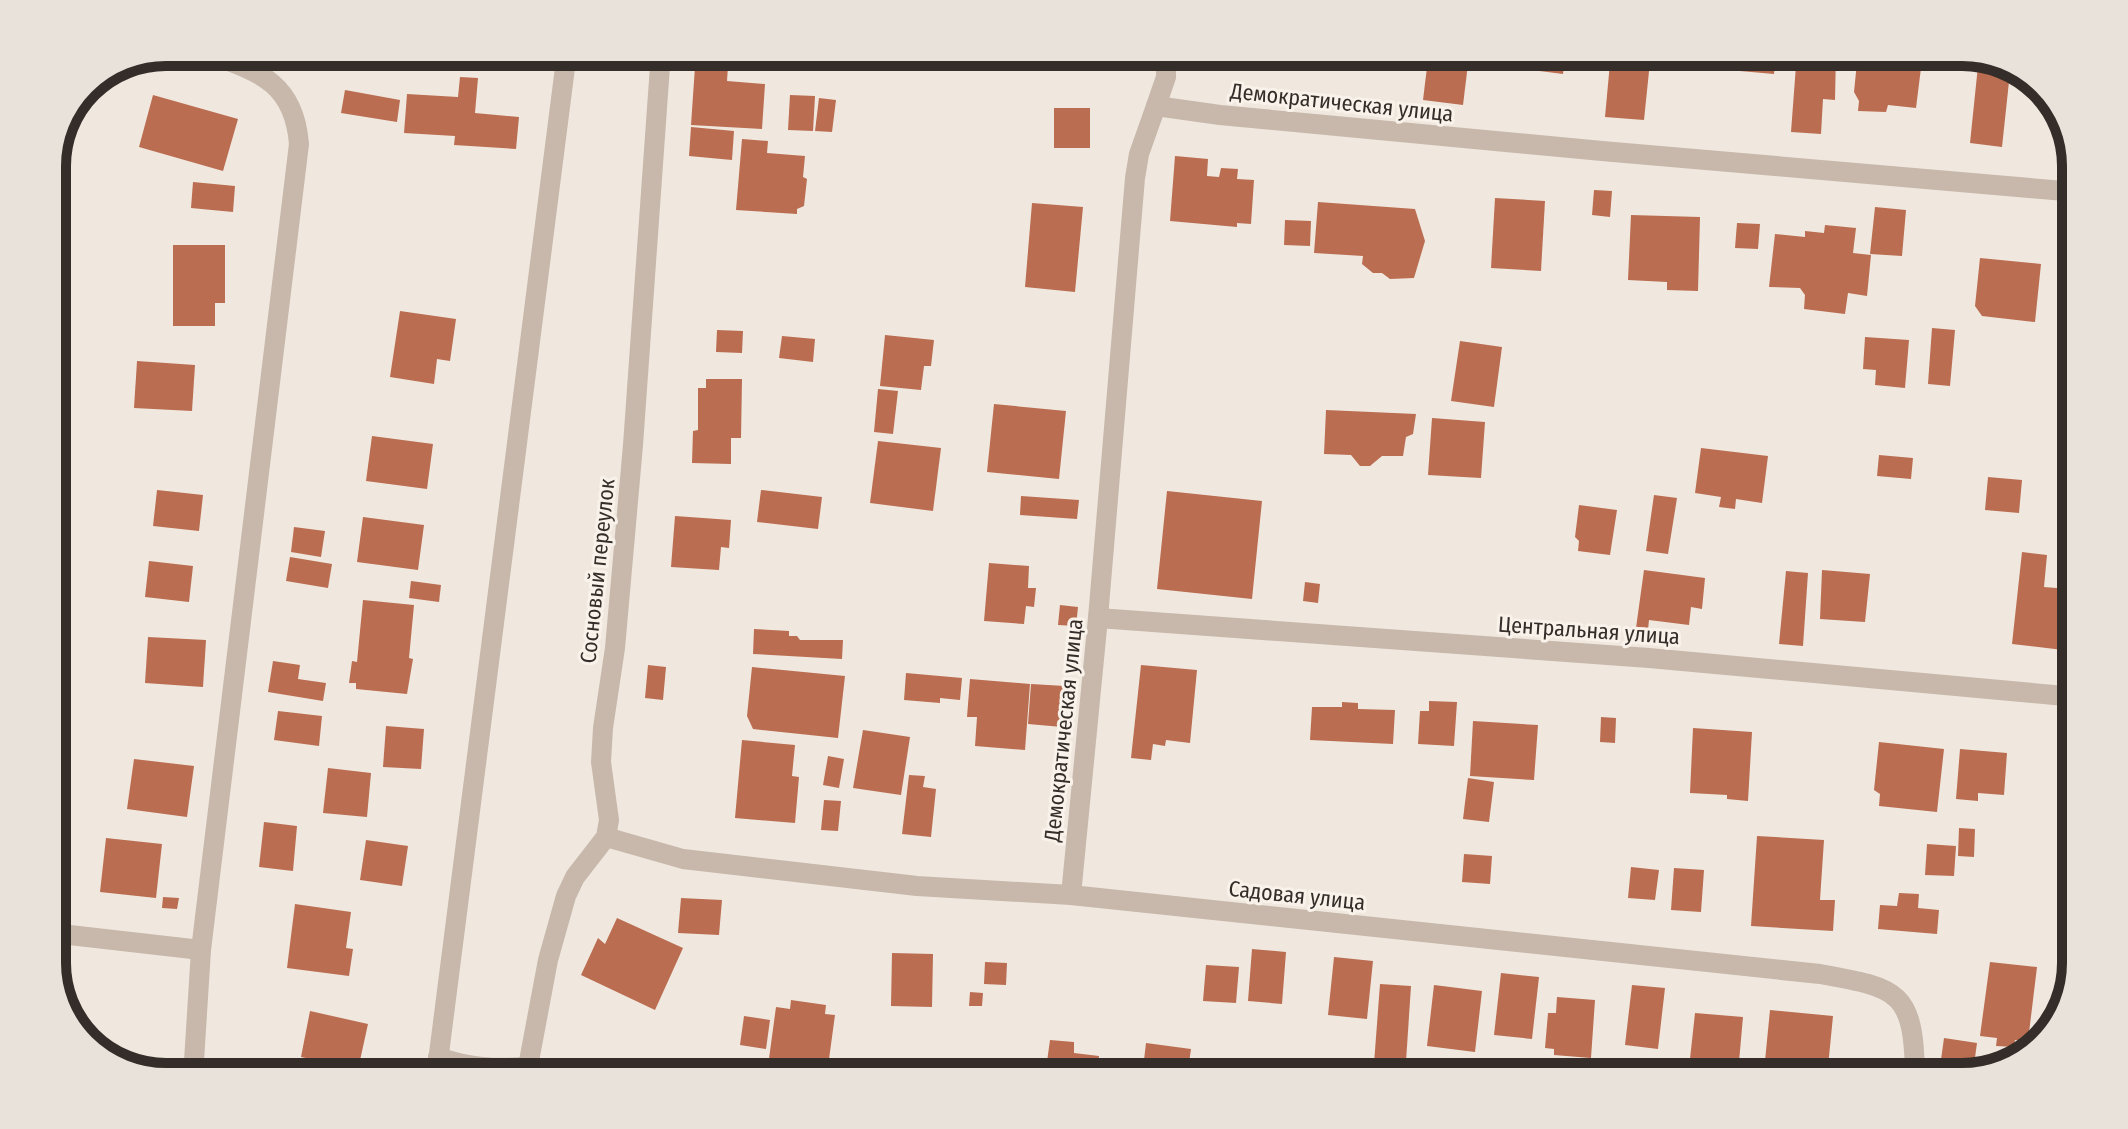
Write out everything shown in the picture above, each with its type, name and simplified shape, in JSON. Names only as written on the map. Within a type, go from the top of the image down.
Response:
[{"type":"street","points":[[194,1063],[201,950],[299,144],[290,110],[274,84],[261,73],[242,66]]},
{"type":"street","points":[[438,1063],[565,66]]},
{"type":"street","name":"Сосновый переулок","points":[[606,837],[609,820],[601,762],[603,728],[615,648],[633,445],[660,66]]},
{"type":"street","points":[[1156,106],[1166,77],[1166,66]]},
{"type":"street","name":"Демократическая улица","points":[[1071,895],[1135,178],[1139,154],[1156,106],[1587,150],[2062,191]]},
{"type":"street","name":"Центральная улица","points":[[1098,618],[1649,658],[2062,696]]},
{"type":"street","points":[[528,1063],[548,960],[566,896],[575,877],[606,837]]},
{"type":"street","name":"Садовая улица","points":[[606,837],[683,859],[917,886],[1071,895],[1820,974],[1865,982],[1893,993],[1904,1006],[1914,1042],[1915,1063]]},
{"type":"street","points":[[66,935],[201,950]]},
{"type":"building","points":[[454,66],[482,66],[482,69]]},
{"type":"building","points":[[695,66],[728,66],[727,81],[765,84],[762,129],[691,125]]},
{"type":"building","points":[[753,66],[806,66],[806,70]]},
{"type":"building","points":[[1427,66],[1468,66],[1463,105],[1423,100]]},
{"type":"building","points":[[1502,66],[1564,66],[1563,74]]},
{"type":"building","points":[[1610,66],[1650,66],[1644,120],[1605,117]]},
{"type":"building","points":[[1717,66],[1775,66],[1774,74],[1717,69]]},
{"type":"building","points":[[1796,66],[1836,66],[1835,100],[1823,99],[1821,134],[1791,132]]},
{"type":"building","points":[[1857,66],[1921,66],[1916,108],[1888,105],[1886,112],[1858,111],[1859,101],[1854,92]]},
{"type":"building","points":[[1978,68],[2006,76],[2009,78],[2002,147],[1970,143]]},
{"type":"building","points":[[460,77],[478,78],[475,113],[519,117],[516,149],[454,145],[455,136],[404,133],[407,94],[458,97]]},
{"type":"building","points":[[345,90],[400,100],[397,122],[341,113]]},
{"type":"building","points":[[153,95],[238,119],[223,171],[139,147]]},
{"type":"building","points":[[790,95],[815,96],[813,131],[788,130]]},
{"type":"building","points":[[819,98],[836,100],[832,132],[815,131]]},
{"type":"building","points":[[1054,108],[1090,108],[1090,148],[1054,148]]},
{"type":"building","points":[[691,127],[734,131],[732,160],[689,156]]},
{"type":"building","points":[[742,139],[768,141],[767,153],[805,156],[803,177],[807,179],[804,206],[797,209],[797,214],[736,210]]},
{"type":"building","points":[[1175,156],[1208,159],[1207,176],[1219,177],[1221,168],[1238,169],[1237,179],[1254,180],[1251,224],[1237,223],[1237,227],[1170,221]]},
{"type":"building","points":[[193,182],[235,186],[233,212],[191,208]]},
{"type":"building","points":[[1594,190],[1612,191],[1610,217],[1592,215]]},
{"type":"building","points":[[1495,198],[1545,201],[1541,271],[1491,268]]},
{"type":"building","points":[[1318,202],[1415,209],[1425,241],[1414,278],[1390,279],[1382,273],[1373,273],[1362,264],[1363,256],[1314,253]]},
{"type":"building","points":[[1032,203],[1083,207],[1075,292],[1025,287]]},
{"type":"building","points":[[1875,207],[1906,210],[1902,256],[1870,254]]},
{"type":"building","points":[[1631,215],[1700,217],[1698,291],[1667,290],[1667,282],[1628,280]]},
{"type":"building","points":[[1285,220],[1311,221],[1310,246],[1284,245]]},
{"type":"building","points":[[1737,223],[1760,224],[1758,249],[1735,248]]},
{"type":"building","points":[[1825,225],[1856,228],[1853,253],[1871,255],[1867,296],[1848,293],[1845,314],[1804,309],[1805,295],[1800,288],[1769,287],[1775,234],[1805,237],[1805,231],[1824,233]]},
{"type":"building","points":[[173,245],[225,245],[225,303],[215,303],[215,326],[173,326]]},
{"type":"building","points":[[1980,258],[2041,264],[2035,322],[1982,316],[1975,306]]},
{"type":"building","points":[[400,311],[456,319],[450,361],[437,359],[434,384],[390,377]]},
{"type":"building","points":[[1932,328],[1955,330],[1950,386],[1928,384]]},
{"type":"building","points":[[717,330],[743,331],[742,353],[716,352]]},
{"type":"building","points":[[885,335],[934,340],[931,366],[924,366],[921,390],[880,386]]},
{"type":"building","points":[[782,336],[815,339],[813,362],[779,358]]},
{"type":"building","points":[[1865,337],[1909,340],[1905,388],[1875,385],[1876,370],[1863,369]]},
{"type":"building","points":[[1460,341],[1502,347],[1494,407],[1451,401]]},
{"type":"building","points":[[137,361],[195,365],[192,411],[134,408]]},
{"type":"building","points":[[706,379],[742,379],[741,438],[731,438],[731,464],[692,463],[693,431],[698,430],[698,388],[706,388]]},
{"type":"building","points":[[878,389],[898,391],[893,434],[874,432]]},
{"type":"building","points":[[994,404],[1066,411],[1059,479],[987,472]]},
{"type":"building","points":[[1326,410],[1416,414],[1413,434],[1406,437],[1403,456],[1382,456],[1370,466],[1360,466],[1351,455],[1324,454]]},
{"type":"building","points":[[1432,418],[1485,422],[1481,478],[1428,475]]},
{"type":"building","points":[[372,436],[433,444],[427,489],[366,481]]},
{"type":"building","points":[[878,441],[941,448],[933,511],[870,503]]},
{"type":"building","points":[[1701,448],[1768,456],[1762,503],[1736,499],[1735,509],[1719,507],[1721,497],[1695,493]]},
{"type":"building","points":[[1879,455],[1913,458],[1911,479],[1877,476]]},
{"type":"building","points":[[1988,477],[2022,480],[2019,513],[1985,510]]},
{"type":"building","points":[[157,490],[203,495],[199,531],[153,526]]},
{"type":"building","points":[[761,490],[822,497],[818,529],[757,522]]},
{"type":"building","points":[[1167,491],[1262,501],[1252,599],[1157,589]]},
{"type":"building","points":[[1654,495],[1677,498],[1668,554],[1646,551]]},
{"type":"building","points":[[1021,496],[1079,500],[1077,519],[1020,515]]},
{"type":"building","points":[[1579,505],[1617,510],[1610,555],[1578,551],[1579,541],[1575,537]]},
{"type":"building","points":[[675,516],[731,520],[729,548],[721,547],[719,570],[671,567]]},
{"type":"building","points":[[363,517],[424,525],[418,570],[357,562]]},
{"type":"building","points":[[294,527],[325,531],[321,557],[291,552]]},
{"type":"building","points":[[2022,552],[2047,555],[2044,587],[2062,588],[2062,650],[2012,644]]},
{"type":"building","points":[[290,557],[332,564],[328,588],[286,581]]},
{"type":"building","points":[[149,561],[193,566],[189,602],[145,597]]},
{"type":"building","points":[[989,563],[1029,566],[1028,588],[1036,588],[1034,607],[1026,606],[1024,624],[984,621]]},
{"type":"building","points":[[1644,570],[1705,578],[1702,609],[1691,607],[1689,625],[1649,620],[1648,630],[1636,628]]},
{"type":"building","points":[[1822,570],[1870,574],[1865,622],[1820,619]]},
{"type":"building","points":[[1786,571],[1808,573],[1803,646],[1779,644]]},
{"type":"building","points":[[411,581],[441,585],[439,602],[409,598]]},
{"type":"building","points":[[1305,582],[1320,584],[1318,603],[1303,601]]},
{"type":"building","points":[[363,600],[414,605],[409,658],[413,659],[407,694],[356,689],[356,683],[349,683],[352,661],[357,662]]},
{"type":"building","points":[[1060,605],[1078,607],[1076,626],[1058,625]]},
{"type":"building","points":[[754,629],[789,631],[789,636],[797,636],[800,640],[843,640],[842,659],[753,654]]},
{"type":"building","points":[[148,637],[206,640],[203,687],[145,683]]},
{"type":"building","points":[[273,661],[300,665],[298,679],[326,683],[323,701],[268,692]]},
{"type":"building","points":[[648,665],[666,667],[663,700],[645,698]]},
{"type":"building","points":[[1141,665],[1197,670],[1190,743],[1166,740],[1165,746],[1153,744],[1151,760],[1131,758]]},
{"type":"building","points":[[752,667],[845,676],[838,738],[753,729],[747,716]]},
{"type":"building","points":[[906,673],[962,678],[960,700],[940,698],[940,703],[904,700]]},
{"type":"building","points":[[970,679],[1030,684],[1025,750],[975,746],[977,717],[967,717]]},
{"type":"building","points":[[1031,684],[1065,686],[1062,727],[1028,724]]},
{"type":"building","points":[[1429,701],[1457,702],[1454,746],[1418,744],[1420,711],[1429,711]]},
{"type":"building","points":[[1342,702],[1358,703],[1358,709],[1395,710],[1393,744],[1310,740],[1312,707],[1342,707]]},
{"type":"building","points":[[278,711],[322,716],[319,746],[274,740]]},
{"type":"building","points":[[1601,717],[1616,718],[1615,743],[1600,742]]},
{"type":"building","points":[[1473,721],[1538,725],[1534,780],[1470,776]]},
{"type":"building","points":[[386,726],[424,729],[421,769],[383,767]]},
{"type":"building","points":[[1693,728],[1752,732],[1748,801],[1727,799],[1727,795],[1690,793]]},
{"type":"building","points":[[863,730],[910,737],[901,795],[853,788]]},
{"type":"building","points":[[742,740],[795,745],[792,776],[799,777],[795,823],[735,818]]},
{"type":"building","points":[[1879,742],[1944,749],[1937,812],[1879,806],[1880,794],[1874,790]]},
{"type":"building","points":[[1960,749],[2007,753],[2004,795],[1978,793],[1978,801],[1956,799]]},
{"type":"building","points":[[828,756],[844,759],[839,788],[823,785]]},
{"type":"building","points":[[134,759],[194,766],[187,817],[127,809]]},
{"type":"building","points":[[328,768],[371,773],[367,817],[323,813]]},
{"type":"building","points":[[909,775],[925,776],[923,787],[936,789],[931,837],[902,834]]},
{"type":"building","points":[[1468,778],[1494,782],[1489,822],[1463,819]]},
{"type":"building","points":[[824,800],[841,801],[838,831],[821,830]]},
{"type":"building","points":[[264,822],[297,826],[293,871],[259,867]]},
{"type":"building","points":[[1959,828],[1975,829],[1974,857],[1958,856]]},
{"type":"building","points":[[1757,836],[1824,840],[1820,900],[1835,900],[1833,931],[1751,926]]},
{"type":"building","points":[[106,838],[162,844],[156,898],[100,892]]},
{"type":"building","points":[[366,840],[408,846],[402,886],[360,880]]},
{"type":"building","points":[[1927,844],[1956,846],[1954,876],[1925,875]]},
{"type":"building","points":[[1464,854],[1492,856],[1490,884],[1462,882]]},
{"type":"building","points":[[1631,867],[1659,870],[1655,900],[1628,898]]},
{"type":"building","points":[[1674,868],[1704,870],[1701,912],[1671,910]]},
{"type":"building","points":[[1899,893],[1919,894],[1918,908],[1939,910],[1937,934],[1878,929],[1880,905],[1897,906]]},
{"type":"building","points":[[163,897],[179,898],[177,909],[162,908]]},
{"type":"building","points":[[681,898],[722,900],[719,935],[678,933]]},
{"type":"building","points":[[295,904],[351,912],[346,948],[353,949],[349,976],[287,968]]},
{"type":"building","points":[[617,918],[683,948],[655,1010],[581,975],[598,938],[605,944]]},
{"type":"building","points":[[1252,949],[1286,952],[1282,1004],[1248,1001]]},
{"type":"building","points":[[892,953],[933,954],[932,1007],[891,1006]]},
{"type":"building","points":[[1334,957],[1373,961],[1367,1019],[1328,1015]]},
{"type":"building","points":[[985,962],[1007,963],[1006,985],[984,984]]},
{"type":"building","points":[[1990,962],[2037,967],[2028,1038],[2025,1041],[2015,1040],[2014,1047],[1996,1046],[1997,1038],[1980,1036]]},
{"type":"building","points":[[1206,965],[1239,967],[1236,1003],[1203,1001]]},
{"type":"building","points":[[1501,973],[1539,977],[1532,1039],[1494,1035]]},
{"type":"building","points":[[1380,984],[1411,986],[1406,1063],[1374,1063]]},
{"type":"building","points":[[1434,985],[1482,991],[1475,1052],[1427,1046]]},
{"type":"building","points":[[1632,985],[1665,988],[1658,1049],[1625,1045]]},
{"type":"building","points":[[970,992],[983,993],[982,1006],[969,1006]]},
{"type":"building","points":[[1557,997],[1595,1000],[1591,1058],[1554,1055],[1554,1049],[1545,1048],[1548,1013],[1556,1013]]},
{"type":"building","points":[[791,1000],[826,1005],[825,1014],[835,1015],[828,1063],[768,1063],[776,1007],[790,1009]]},
{"type":"building","points":[[1770,1010],[1833,1016],[1828,1063],[1765,1063]]},
{"type":"building","points":[[310,1011],[368,1024],[359,1063],[330,1063],[301,1057]]},
{"type":"building","points":[[1695,1013],[1743,1017],[1739,1063],[1690,1063]]},
{"type":"building","points":[[744,1016],[770,1020],[766,1049],[740,1045]]},
{"type":"building","points":[[1944,1038],[1977,1043],[1974,1062],[1941,1063]]},
{"type":"building","points":[[1050,1040],[1074,1042],[1074,1053],[1099,1056],[1098,1063],[1047,1063]]},
{"type":"building","points":[[1146,1043],[1191,1049],[1189,1063],[1144,1063]]}]
